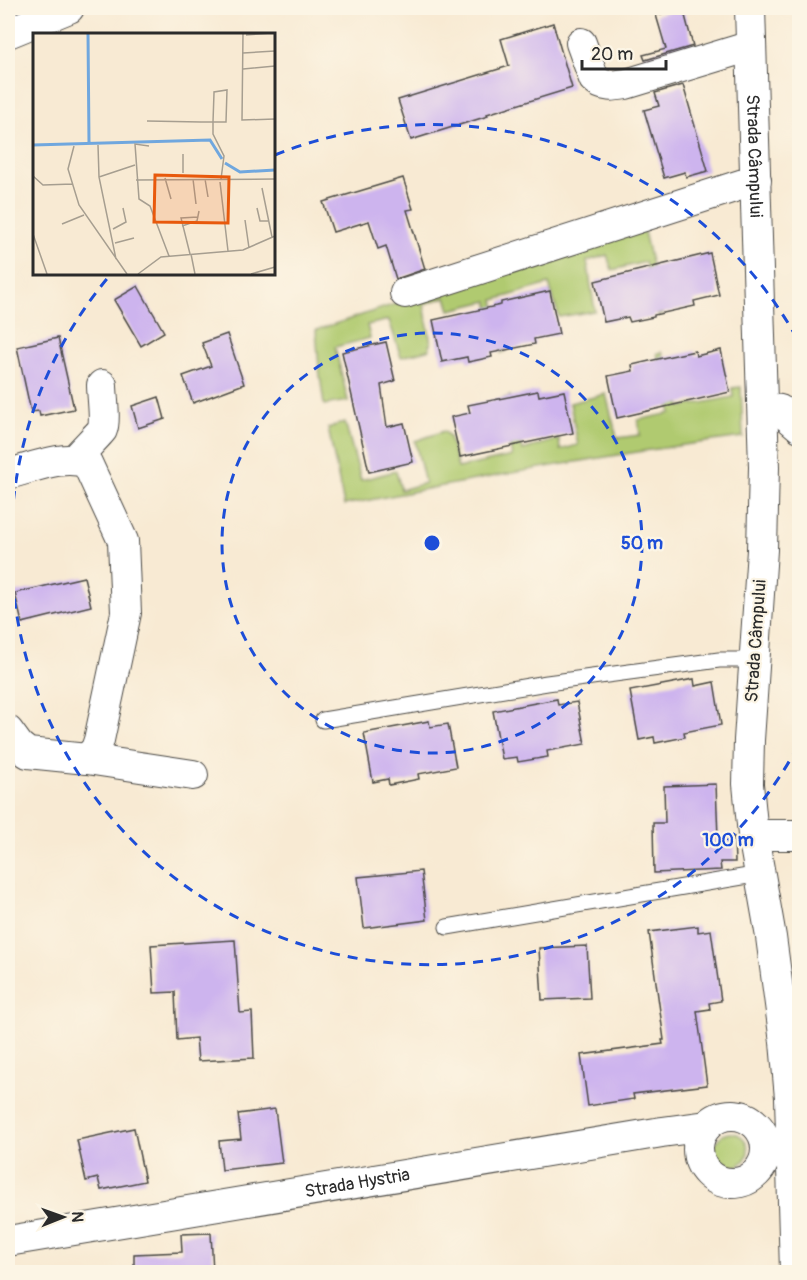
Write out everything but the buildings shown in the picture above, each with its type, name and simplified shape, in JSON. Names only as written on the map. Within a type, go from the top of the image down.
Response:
[{"type":"street","points":[[8,33],[69,8]]},
{"type":"street","name":"Strada Câmpului","points":[[750,8],[764,467],[762,550],[748,784],[753,835],[785,1042],[785,1147],[795,1272]]},
{"type":"street","points":[[581,43],[594,79],[598,83],[614,86],[751,46]]},
{"type":"street","points":[[405,293],[756,180]]},
{"type":"street","points":[[75,459],[101,432],[103,424],[102,386]]},
{"type":"street","points":[[763,408],[780,410],[800,426]]},
{"type":"street","points":[[8,474],[65,459],[87,463],[123,541],[126,613],[99,740],[96,749],[87,759]]},
{"type":"street","points":[[8,731],[19,746],[28,753],[87,759],[193,775]]},
{"type":"street","points":[[753,835],[800,835]]},
{"type":"street","name":"Strada Hystria","points":[[8,1241],[707,1126],[716,1119],[726,1116],[748,1119],[762,1135],[785,1147]]},
{"type":"street","points":[[707,1126],[698,1147],[699,1158],[703,1168],[721,1182],[732,1184],[743,1182],[761,1168],[765,1157],[785,1147]]},
{"type":"lane","points":[[324,720],[547,683],[719,660],[755,660]]},
{"type":"lane","points":[[447,927],[760,874]]},
{"type":"green space","points":[[642,223],[663,314],[658,316],[645,262],[612,270],[607,255],[587,261],[595,311],[559,317],[549,284],[494,300],[506,351],[501,353],[488,301],[450,310],[446,297],[424,304],[430,349],[401,357],[389,320],[367,325],[370,338],[335,347],[348,401],[324,405],[316,330]]},
{"type":"green space","points":[[662,352],[664,359],[669,358],[681,407],[733,397],[732,388],[741,387],[743,437],[543,468],[344,505],[328,428],[345,422],[361,480],[396,471],[401,490],[425,483],[415,441],[444,431],[449,436],[458,468],[512,456],[499,400],[510,396],[523,450],[559,439],[560,450],[578,445],[570,403],[606,394],[617,438],[640,435],[638,420],[671,413],[657,353]]},
{"type":"green space","points":[[731,1133],[743,1138],[748,1150],[743,1162],[731,1167],[719,1162],[714,1150],[719,1138]]}]
